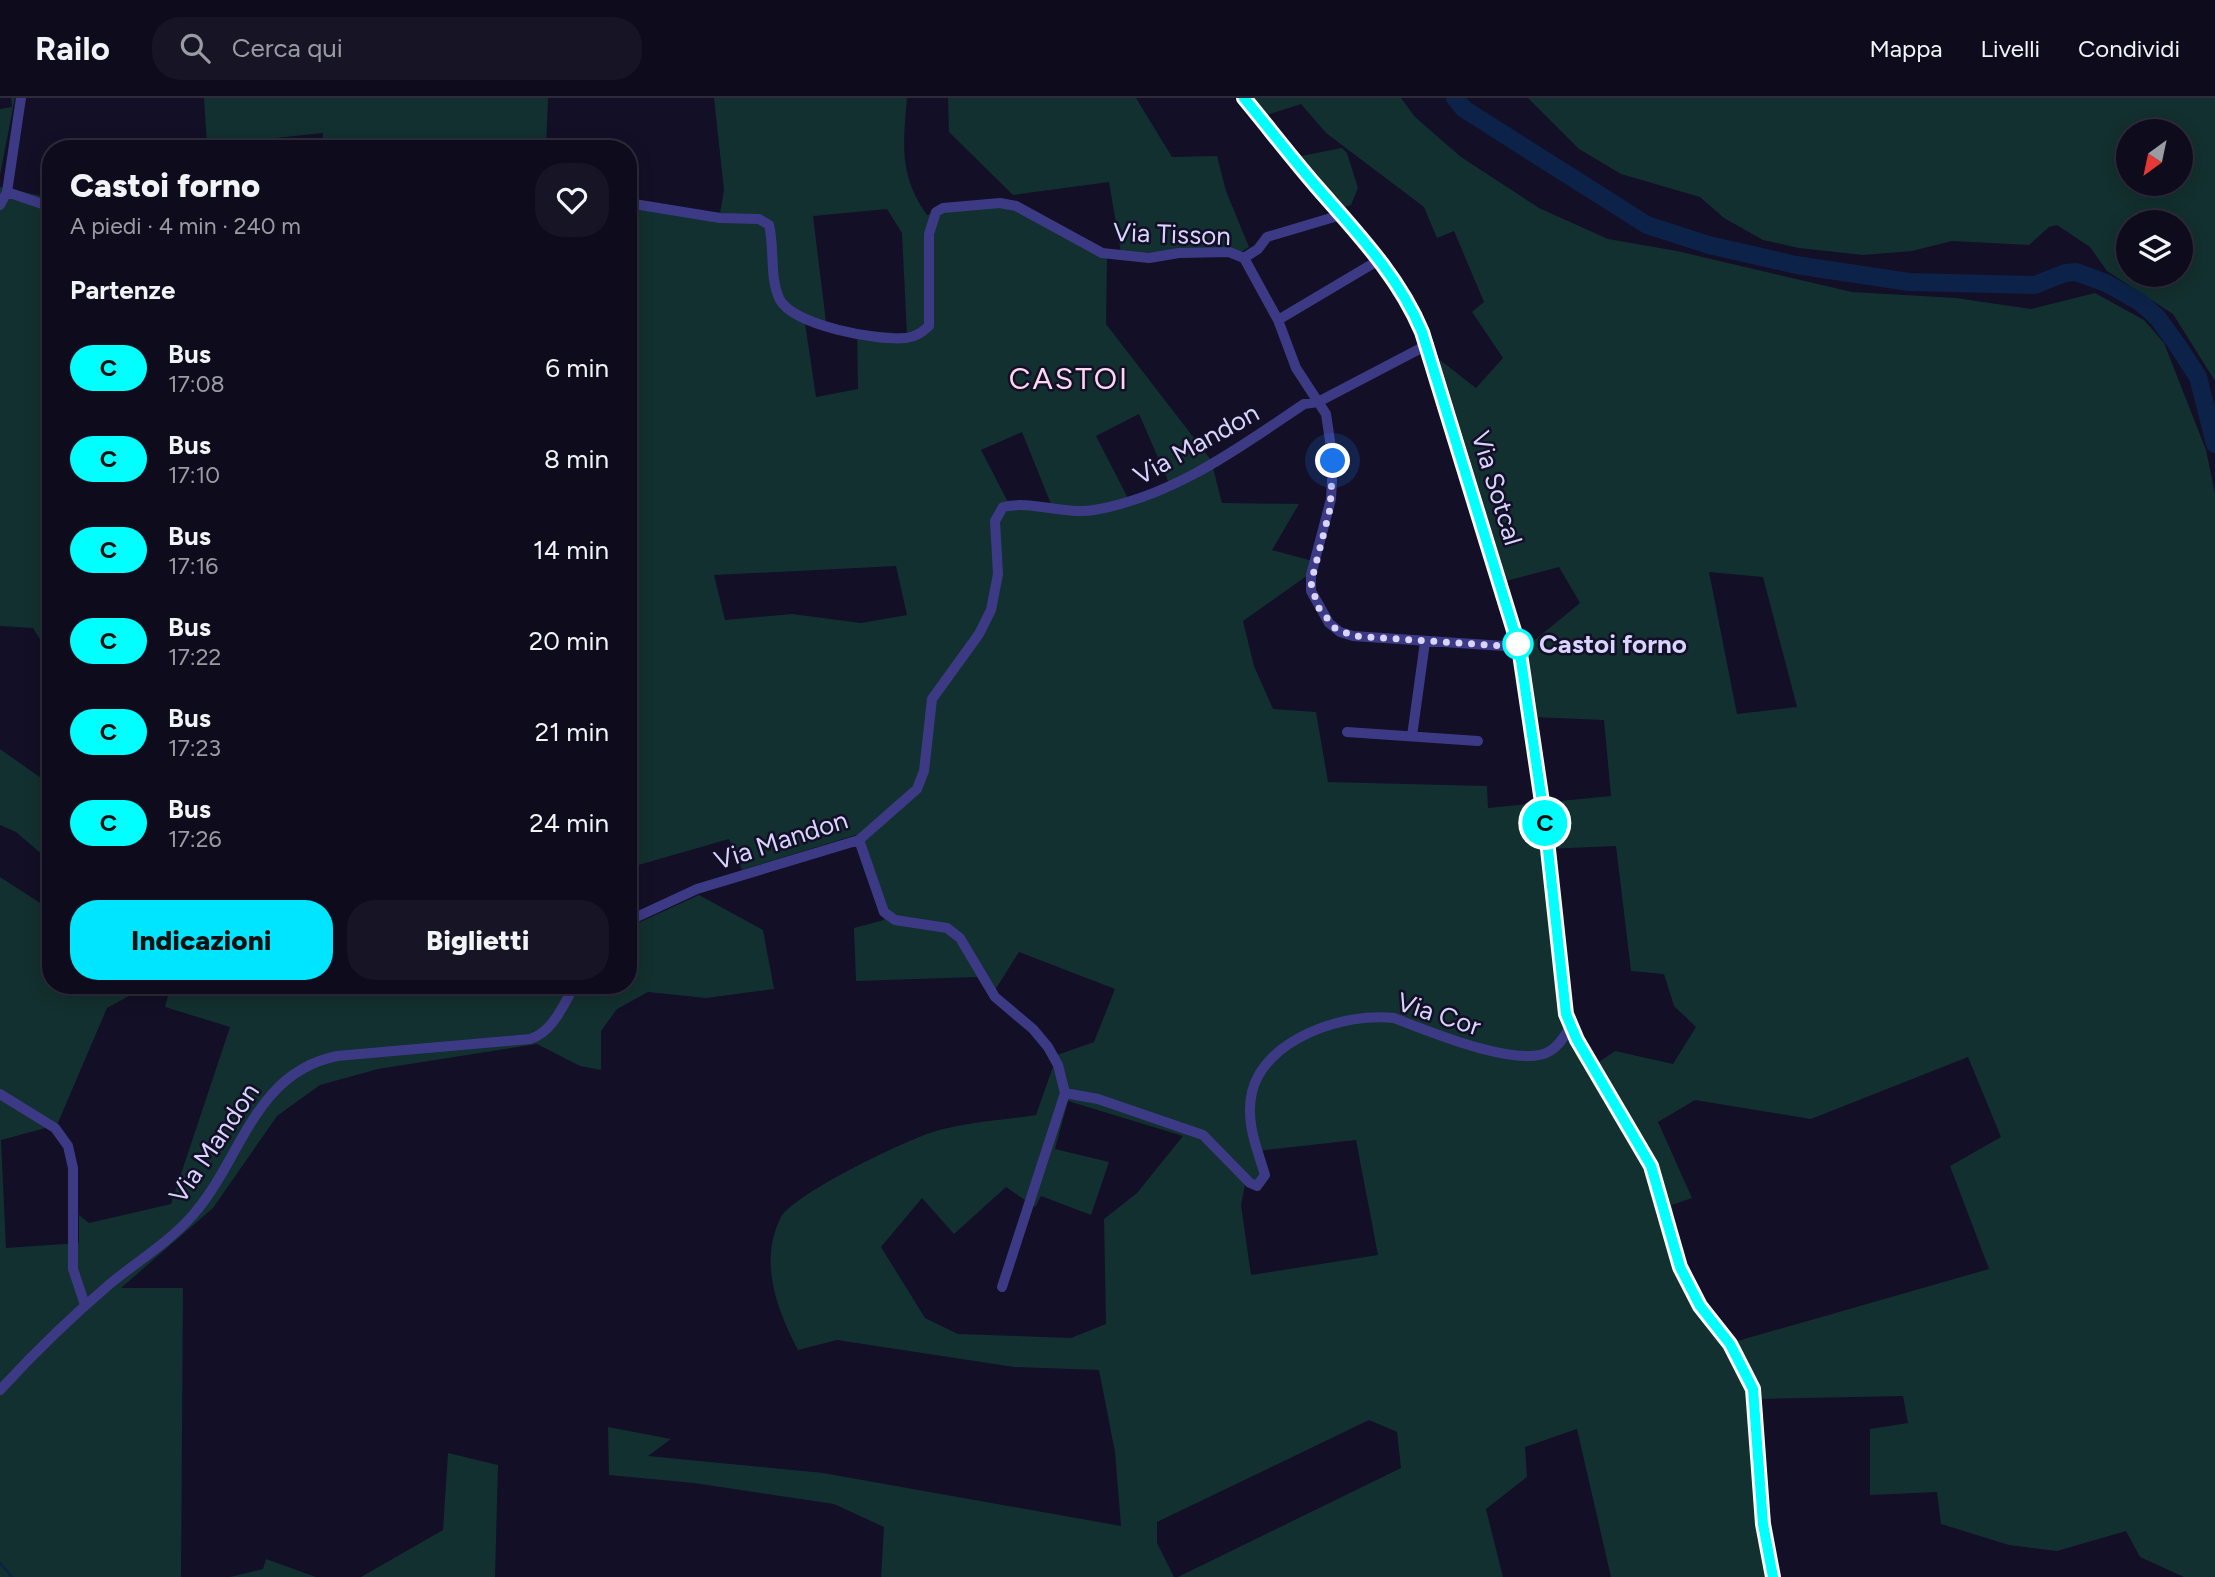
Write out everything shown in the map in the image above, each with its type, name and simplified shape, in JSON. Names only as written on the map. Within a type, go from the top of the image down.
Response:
[{"type":"street","points":[[0,205],[7,192],[20,98]]},
{"type":"street","name":"Via Sotcal","points":[[1244,98],[1341,215],[1369,244],[1409,300],[1427,345],[1519,647],[1545,822],[1563,1002],[1571,1026],[1651,1166],[1680,1267],[1700,1306],[1730,1344],[1753,1389],[1763,1524],[1773,1577]]},
{"type":"street","points":[[7,192],[42,203]]},
{"type":"street","name":"Via Tisson","points":[[637,204],[720,218],[759,219],[769,225],[774,243],[776,284],[780,299],[788,309],[834,328],[874,336],[907,338],[920,334],[929,326],[929,234],[936,212],[943,208],[1000,203],[1016,206],[1102,253],[1125,257],[1149,258],[1179,253],[1229,252],[1244,258]]},
{"type":"street","points":[[1341,215],[1267,237],[1258,249],[1244,258],[1278,320],[1296,368],[1325,414],[1333,461],[1330,509],[1311,575],[1314,599],[1329,622],[1347,635],[1519,647]]},
{"type":"street","points":[[1278,320],[1379,260]]},
{"type":"street","points":[[1318,402],[1427,345]]},
{"type":"street","name":"Via Mandon","points":[[637,917],[697,888],[859,840],[891,815],[922,781],[932,699],[979,635],[991,610],[998,574],[994,528],[999,511],[1008,506],[1083,512],[1132,502],[1219,461],[1304,404],[1318,402]]},
{"type":"street","points":[[1412,736],[1425,642]]},
{"type":"street","points":[[1347,732],[1478,741]]},
{"type":"street","points":[[859,840],[884,912],[895,920],[947,928],[960,938],[995,997],[1033,1029],[1058,1065],[1065,1093],[1002,1287]]},
{"type":"street","name":"Via Mandon","points":[[0,1390],[42,1344],[85,1305],[192,1216],[261,1106],[293,1073],[321,1059],[337,1056],[530,1039],[540,1036],[553,1022],[570,994]]},
{"type":"street","name":"Via Cor","points":[[1065,1093],[1098,1099],[1203,1135],[1250,1183],[1257,1186],[1265,1175],[1251,1131],[1252,1092],[1257,1080],[1274,1057],[1312,1031],[1381,1017],[1394,1018],[1482,1050],[1532,1055],[1552,1051],[1571,1026]]},
{"type":"street","points":[[0,1094],[55,1128],[68,1146],[73,1168],[73,1269],[85,1305]]},
{"type":"green space","points":[[11,98],[15,98],[0,175],[0,109],[12,107]]},
{"type":"green space","points":[[204,98],[548,98],[546,140],[323,140],[323,133],[255,140],[207,140]]},
{"type":"green space","points":[[714,98],[907,98],[904,145],[907,173],[927,215],[967,205],[1019,203],[1107,258],[1106,324],[1211,460],[1222,503],[1299,504],[1272,550],[1313,561],[1308,575],[1243,621],[1254,666],[1273,709],[1316,712],[1328,782],[1487,786],[1488,808],[1611,796],[1604,720],[1533,717],[1525,648],[1580,603],[1559,567],[1494,584],[1431,353],[1476,388],[1503,358],[1472,312],[1484,302],[1454,231],[1437,238],[1424,207],[1326,133],[1301,104],[1264,116],[1250,98],[1401,98],[1415,117],[1461,157],[1539,208],[1608,239],[1677,251],[1852,292],[1956,298],[2031,309],[2095,293],[2144,320],[2164,343],[2206,450],[2215,494],[2215,1577],[2184,1577],[2140,1557],[2126,1531],[2057,1551],[2009,1545],[1941,1524],[1937,1492],[1870,1495],[1870,1429],[1908,1423],[1903,1396],[1760,1399],[1774,1558],[1780,1577],[1611,1577],[1577,1429],[1525,1447],[1527,1477],[1486,1509],[1503,1577],[1178,1577],[1401,1468],[1397,1432],[1369,1420],[1157,1522],[1157,1543],[1174,1577],[881,1577],[884,1527],[834,1504],[694,1483],[609,1475],[608,1427],[671,1439],[648,1456],[823,1473],[1121,1526],[1115,1452],[1099,1370],[1014,1367],[837,1340],[798,1350],[783,1319],[771,1269],[771,1252],[780,1219],[788,1209],[826,1183],[877,1156],[936,1131],[1036,1115],[1057,1055],[1094,1042],[1115,989],[1019,952],[990,998],[977,977],[856,981],[854,928],[884,920],[856,835],[742,870],[729,839],[637,865],[637,205],[720,213],[724,190]],"holes":[[[887,209],[902,233],[907,334],[857,330],[858,389],[816,397],[805,323],[826,322],[813,216]],[[1139,414],[1172,490],[1132,506],[1096,436]],[[1022,432],[1053,509],[1008,502],[981,450]],[[896,566],[907,615],[861,623],[792,614],[725,620],[714,575]],[[1709,572],[1763,577],[1797,707],[1737,714]],[[1616,846],[1631,971],[1664,974],[1674,1006],[1696,1027],[1673,1064],[1615,1051],[1596,1064],[1565,1018],[1545,849]],[[1968,1057],[2001,1137],[1950,1166],[1989,1269],[1734,1342],[1706,1304],[1677,1247],[1672,1205],[1692,1198],[1658,1122],[1695,1100],[1811,1119]],[[1068,1101],[1183,1136],[1137,1193],[1104,1219],[1106,1324],[1071,1338],[958,1334],[925,1318],[881,1247],[922,1198],[954,1234],[1006,1187],[1035,1207],[1041,1196],[1091,1215],[1109,1162],[1055,1149]],[[1356,1140],[1378,1255],[1251,1275],[1241,1205],[1246,1180],[1263,1182],[1256,1151]]]},
{"type":"green space","points":[[948,98],[1136,98],[1172,157],[1217,156],[1226,191],[1249,247],[1235,256],[1229,252],[1121,253],[1109,182],[1013,195],[949,132]]},
{"type":"green space","points":[[1528,98],[2215,98],[2215,381],[2173,314],[2132,287],[2193,287],[2193,210],[2116,210],[2116,277],[2107,271],[2090,247],[2057,225],[2049,227],[2029,245],[1952,241],[1912,251],[1863,255],[1799,248],[1763,240],[1724,218],[1700,197],[1621,174],[1579,149]]},
{"type":"green space","points":[[1342,148],[1347,153],[1358,188],[1351,205],[1342,208],[1301,156]]},
{"type":"green space","points":[[0,187],[42,196],[42,643],[33,628],[0,626]]},
{"type":"green space","points":[[0,749],[42,779],[42,854],[16,832],[0,825]]},
{"type":"green space","points":[[0,877],[42,904],[42,994],[141,994],[129,996],[107,1008],[57,1125],[1,1140],[6,1248],[79,1243],[79,1215],[89,1223],[171,1204],[230,1027],[165,1007],[169,994],[637,994],[637,913],[640,922],[699,895],[763,930],[774,989],[706,998],[648,992],[617,1009],[601,1031],[601,1070],[580,1066],[537,1044],[378,1069],[320,1085],[277,1116],[213,1208],[121,1288],[183,1288],[181,1577],[0,1577]]},
{"type":"green space","points":[[448,1453],[498,1465],[495,1577],[361,1577],[443,1530]]},
{"type":"green space","points":[[266,1559],[316,1577],[230,1577],[263,1569]]},
{"type":"waterway","points":[[1455,98],[1464,109],[1647,225],[1709,245],[1796,265],[1909,282],[2035,285],[2065,273],[2076,272],[2106,283],[2140,302],[2157,317],[2178,346],[2198,377],[2215,444]]},
{"type":"waterway","points":[[0,1563],[12,1577]]},
{"type":"bus line","name":"C","points":[[1244,98],[1297,165],[1369,244],[1409,300],[1422,332],[1457,439],[1525,674],[1545,822],[1566,1014],[1577,1040],[1651,1166],[1661,1196],[1672,1247],[1680,1267],[1700,1306],[1730,1344],[1753,1389],[1763,1524],[1773,1577]]},
{"type":"place","name":"Castoi forno","points":[[1518,644]]},
{"type":"district","name":"CASTOI","points":[[1069,379]]},
{"type":"route","points":[[1333,461],[1328,521],[1311,575],[1311,591],[1323,615],[1335,628],[1353,636],[1519,647],[1518,644]]}]
